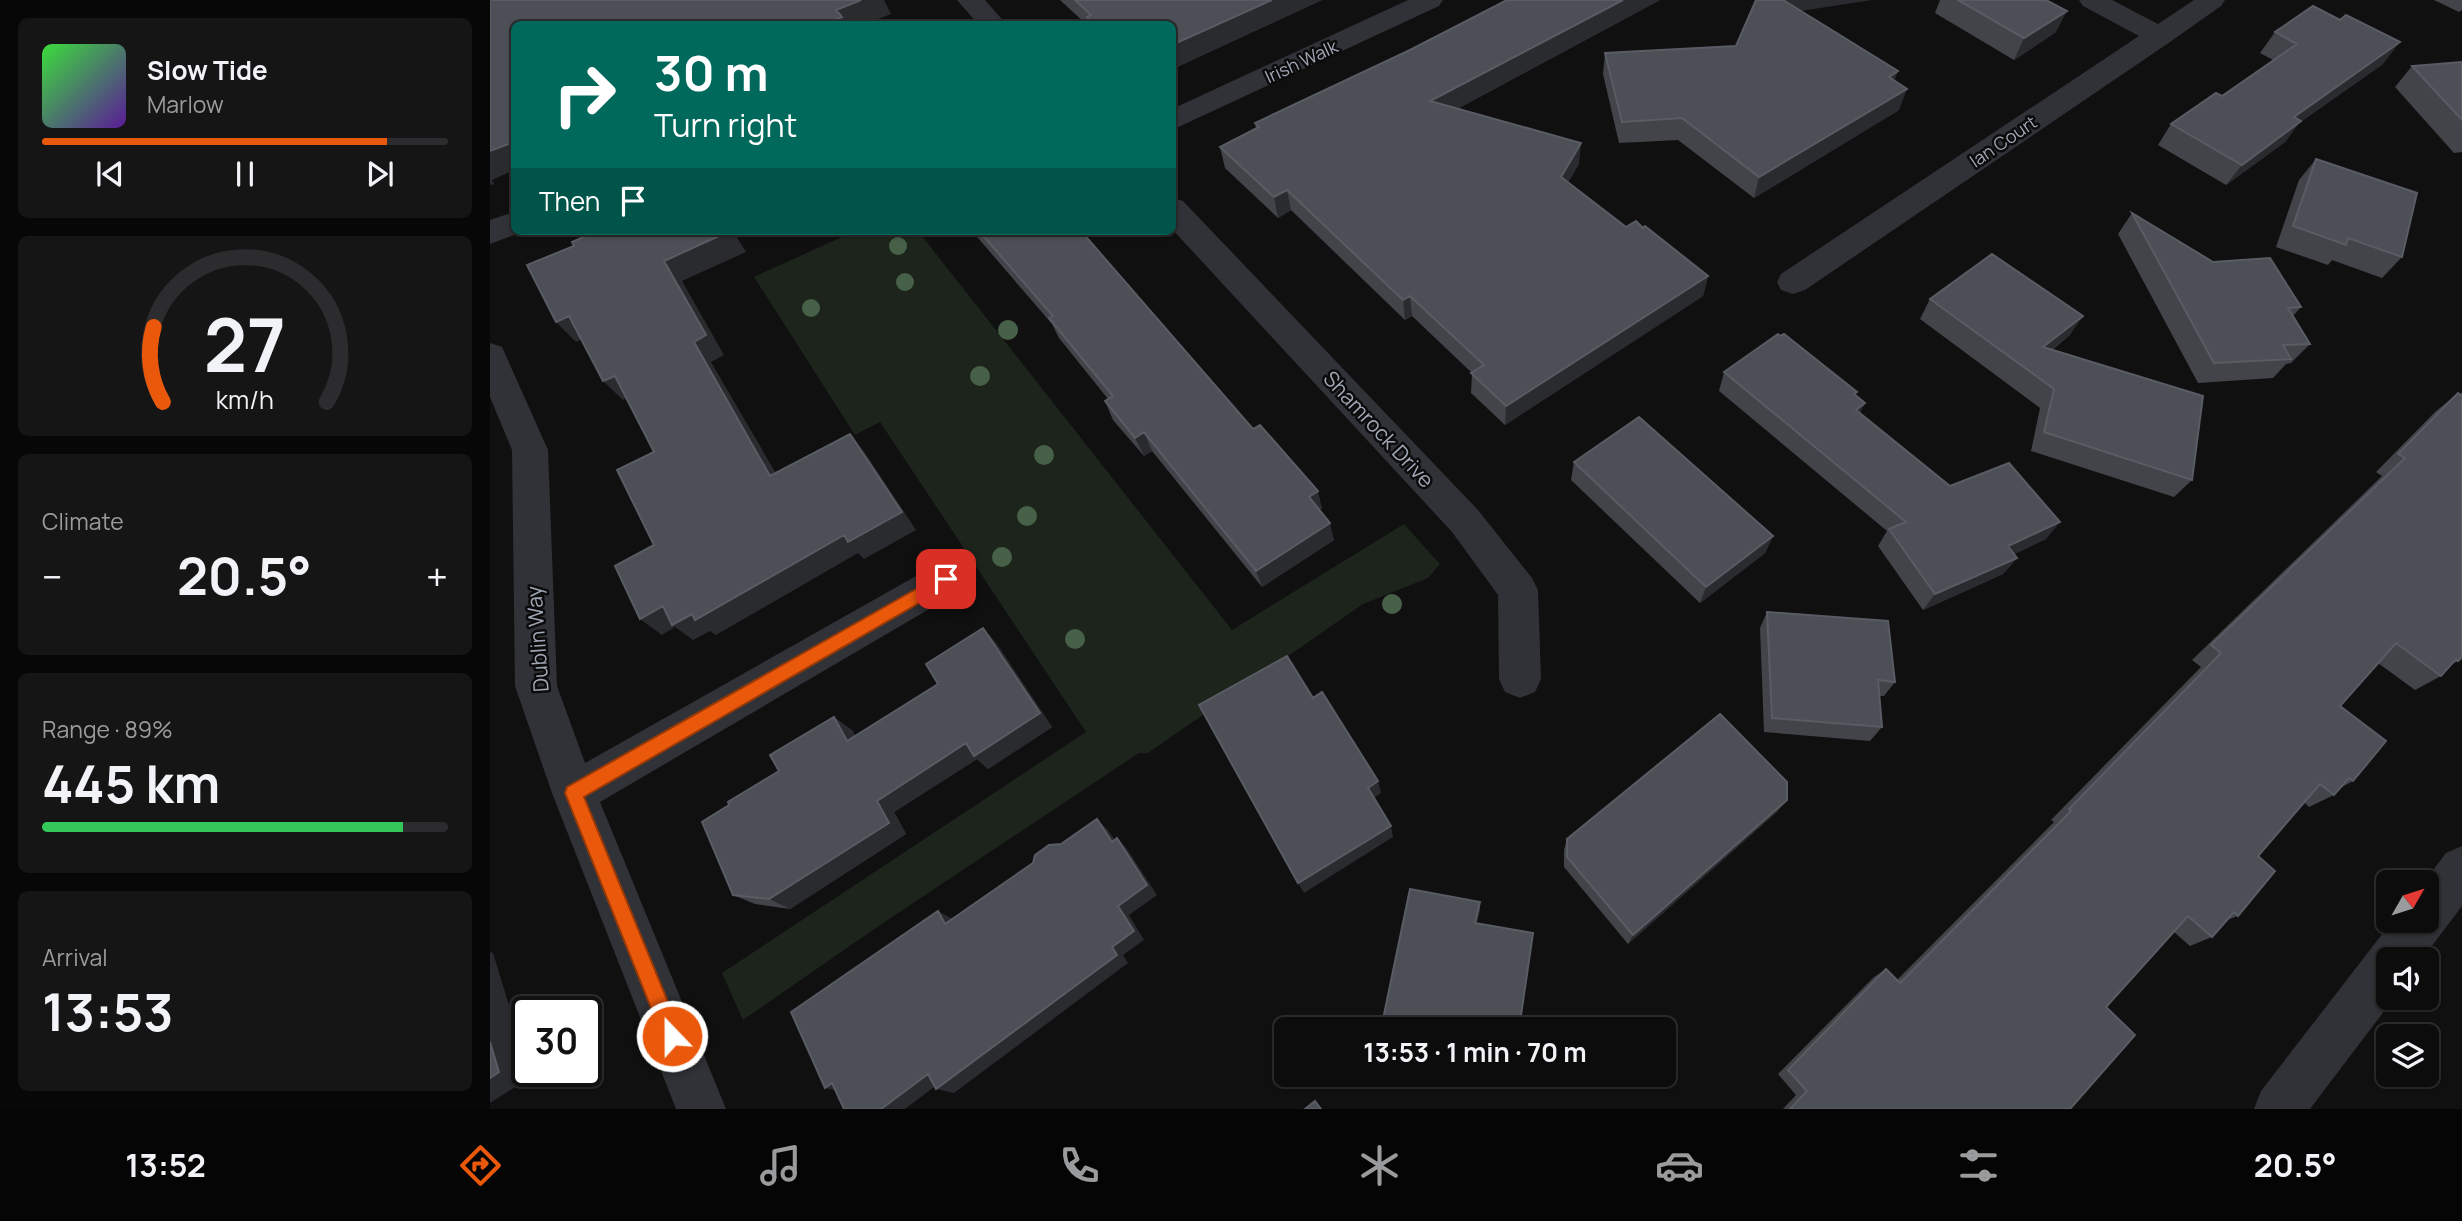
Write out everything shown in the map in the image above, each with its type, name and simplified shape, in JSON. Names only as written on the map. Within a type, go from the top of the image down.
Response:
[{"type":"street","points":[[970,0],[989,21]]},
{"type":"street","name":"Irish Walk","points":[[1176,119],[1430,0]]},
{"type":"street","points":[[2092,0],[2160,36]]},
{"type":"street","name":"Ian Court","points":[[1793,282],[2212,0]]},
{"type":"street","name":"Shamrock Drive","points":[[1176,213],[1465,521],[1518,590],[1520,679]]},
{"type":"street","points":[[490,233],[511,224]]},
{"type":"street","name":"Dublin Way","points":[[490,356],[530,450],[536,686],[574,793],[701,1109]]},
{"type":"street","points":[[574,793],[946,579]]},
{"type":"street","points":[[2440,898],[2462,869]]},
{"type":"street","points":[[2402,947],[2413,933]]},
{"type":"street","points":[[2279,1109],[2376,982]]},
{"type":"shaded area","points":[[846,235],[921,235],[1232,630],[1404,524],[1440,564],[1428,578],[1363,604],[1148,753],[1139,753],[883,923],[743,1020],[722,973],[1086,732],[880,422],[855,435],[754,277]]},
{"type":"building","points":[[490,0],[861,0],[836,10],[842,17],[832,21],[511,21],[511,143],[490,151]]},
{"type":"building","points":[[1075,0],[1272,0],[1176,43],[1176,21],[1091,21],[1087,17],[1091,15]]},
{"type":"building","points":[[1507,0],[1623,0],[1430,101],[1581,143],[1561,177],[1626,227],[1636,221],[1643,228],[1645,226],[1708,276],[1506,406],[1471,373],[1484,365],[1410,296],[1403,300],[1287,190],[1274,197],[1220,147],[1259,127],[1255,123],[1410,50]]},
{"type":"building","points":[[1756,0],[1783,0],[1898,71],[1889,77],[1907,89],[1759,177],[1682,118],[1622,122],[1605,53],[1736,46]]},
{"type":"building","points":[[1958,0],[2046,0],[2067,11],[2024,38]]},
{"type":"building","points":[[2313,6],[2340,20],[2346,15],[2400,42],[2294,117],[2301,121],[2242,165],[2171,124],[2216,93],[2222,96],[2297,44],[2275,32]]},
{"type":"building","points":[[2462,62],[2462,120],[2412,66]]},
{"type":"building","points":[[2316,159],[2417,193],[2402,257],[2348,238],[2346,245],[2293,226]]},
{"type":"building","points":[[2132,213],[2213,262],[2270,258],[2301,307],[2288,308],[2310,344],[2283,345],[2291,359],[2214,363]]},
{"type":"building","points":[[588,235],[721,235],[664,261],[706,335],[694,342],[770,476],[850,434],[902,512],[848,542],[844,535],[695,620],[692,614],[672,625],[663,606],[640,619],[615,566],[654,545],[617,470],[654,452],[615,376],[603,381],[569,316],[556,322],[527,265],[574,246],[572,242]]},
{"type":"building","points":[[982,235],[1084,235],[1253,429],[1260,425],[1318,491],[1309,497],[1330,523],[1256,571],[1144,432],[1135,438],[1105,401],[1113,396],[1049,318],[1053,316]]},
{"type":"building","points":[[1992,254],[2083,316],[2043,347],[2203,396],[2192,480],[2044,432],[2054,389],[1930,299]]},
{"type":"building","points":[[1778,334],[1784,334],[1857,392],[1854,394],[1865,403],[1856,410],[1950,486],[2009,463],[2060,522],[2008,546],[2017,558],[1935,594],[1889,529],[1906,522],[1724,372]]},
{"type":"building","points":[[2458,393],[2462,396],[2462,657],[2458,661],[2456,659],[2441,676],[2396,643],[2340,706],[2386,741],[2353,781],[2349,778],[2334,795],[2320,784],[2258,856],[2275,871],[2238,916],[2234,912],[2212,937],[2188,916],[2106,1007],[2135,1035],[2070,1109],[1790,1109],[1807,1091],[1788,1070],[1886,969],[1900,983],[2071,811],[2069,809],[2221,653],[2211,645],[2405,458],[2398,454]]},
{"type":"building","points":[[1639,417],[1773,536],[1706,587],[1574,462]]},
{"type":"building","points":[[1767,612],[1888,621],[1895,682],[1878,680],[1882,727],[1772,718]]},
{"type":"building","points":[[983,628],[1040,713],[974,756],[966,743],[877,801],[889,823],[769,899],[733,895],[702,822],[729,805],[728,802],[779,771],[770,755],[834,717],[847,741],[938,684],[926,664]]},
{"type":"building","points":[[1287,656],[1313,698],[1322,692],[1378,781],[1368,788],[1391,826],[1298,883],[1199,705]]},
{"type":"building","points":[[1720,714],[1787,782],[1787,800],[1633,935],[1567,857],[1567,839]]},
{"type":"building","points":[[1097,819],[1112,842],[1117,838],[1147,885],[1118,906],[1134,931],[1112,947],[1117,955],[936,1089],[928,1074],[881,1109],[844,1109],[832,1083],[825,1088],[791,1012],[938,911],[945,924],[1033,863],[1035,855],[1049,845],[1061,844]]},
{"type":"building","points":[[1410,889],[1480,902],[1475,923],[1533,933],[1521,1017],[1383,1017]]},
{"type":"building","points":[[490,1042],[499,1072],[490,1078]]},
{"type":"building","points":[[1315,1101],[1321,1109],[1305,1109]]},
{"type":"route","points":[[672,1036],[574,793],[946,579]]}]
